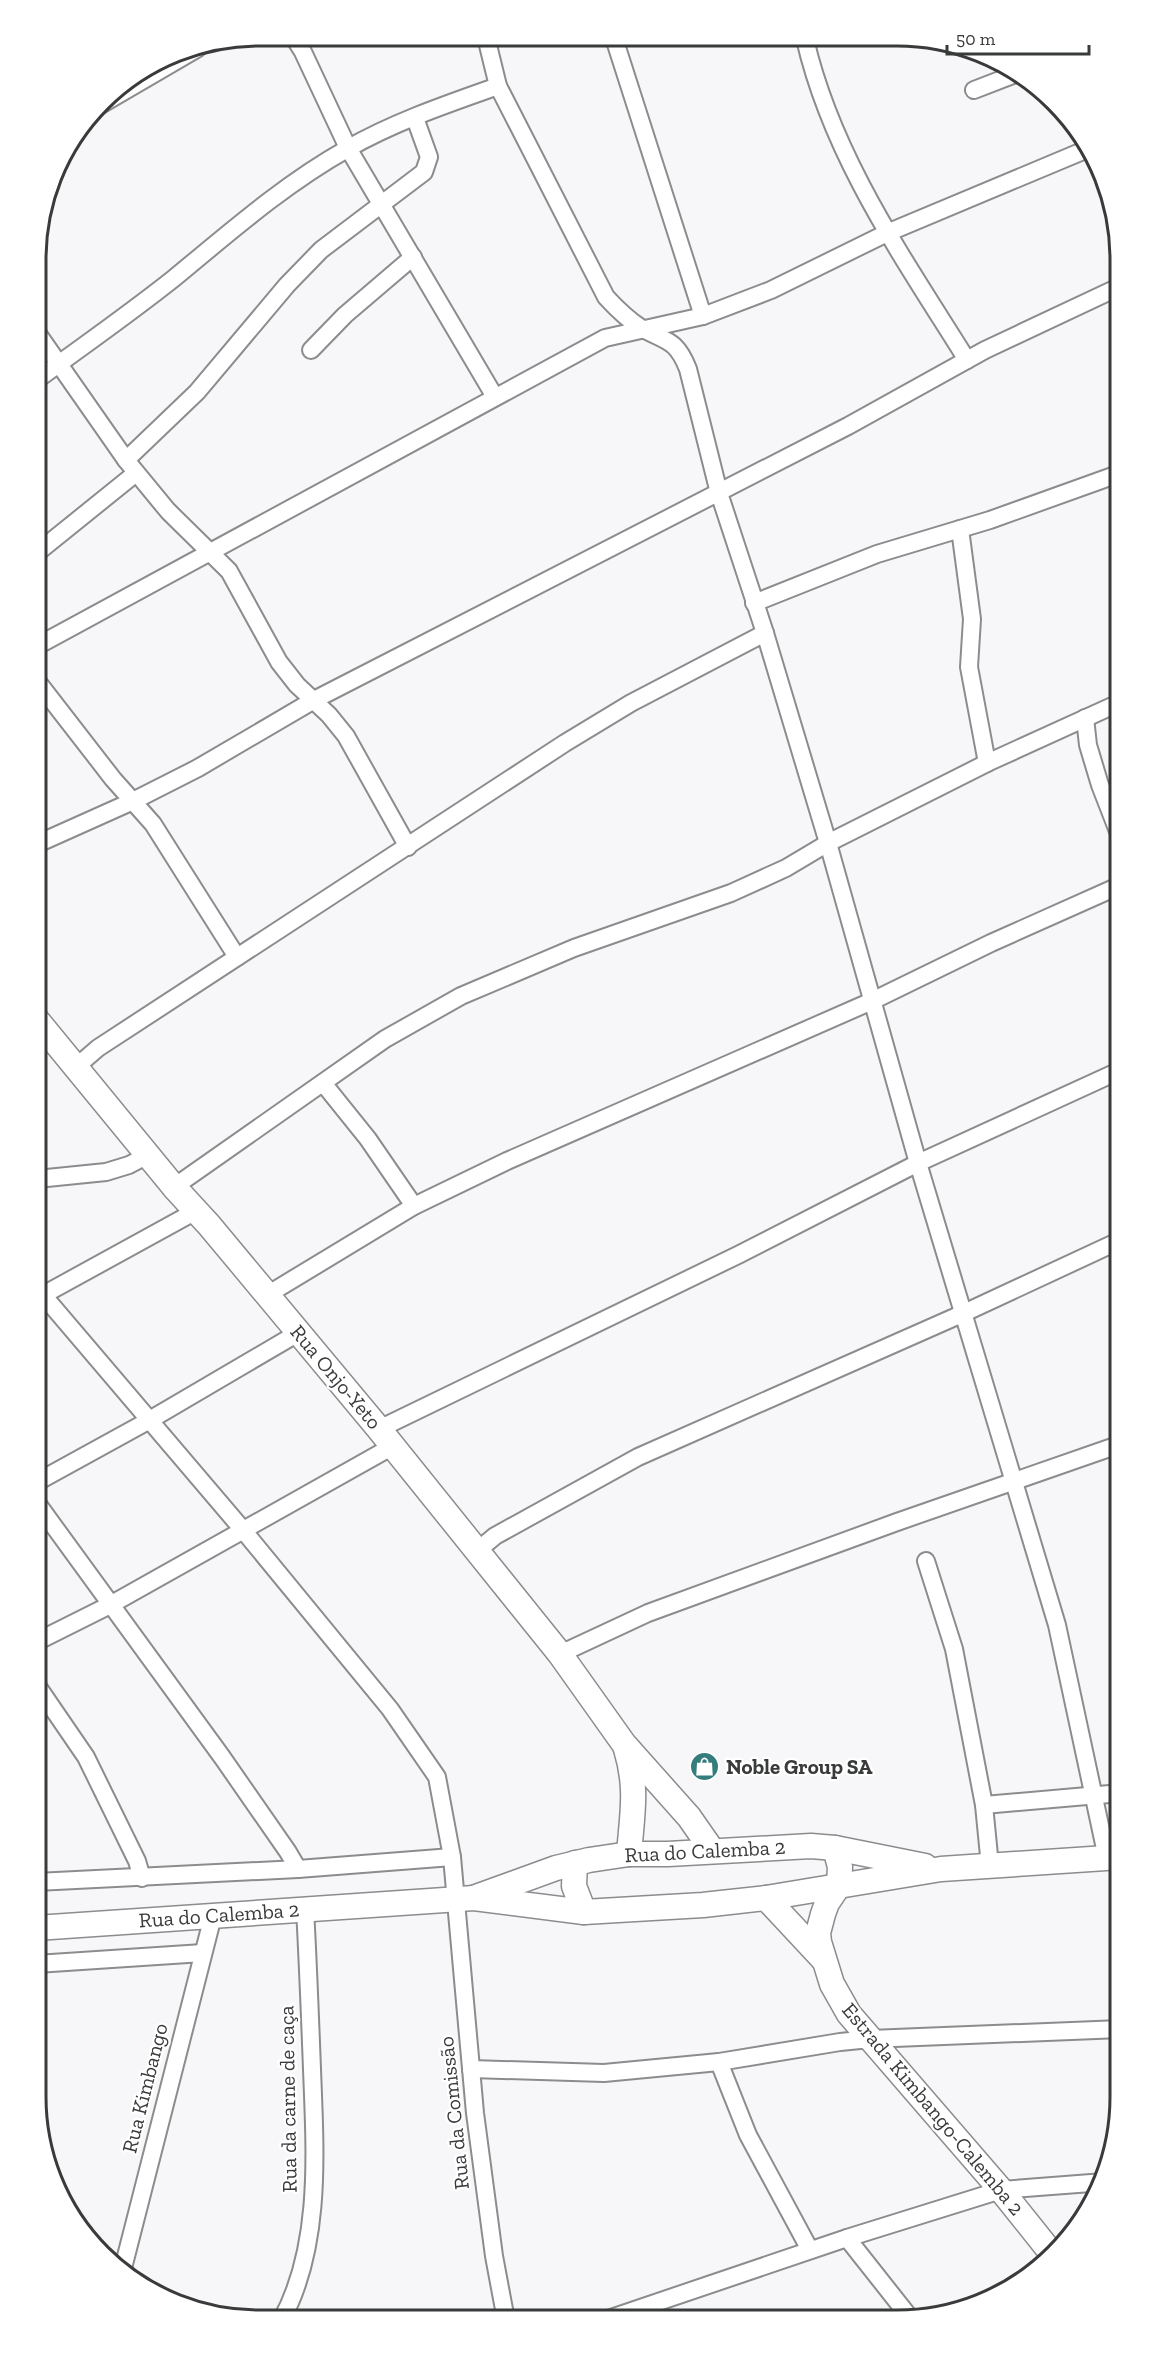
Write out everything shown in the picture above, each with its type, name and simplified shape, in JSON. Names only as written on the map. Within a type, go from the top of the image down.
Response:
[{"type":"main road","name":"Rua Onjo-Yeto","points":[[46,1031],[174,1187],[386,1437],[560,1654],[624,1744]]},
{"type":"main road","points":[[624,1744],[674,1797],[712,1850]]},
{"type":"main road","points":[[624,1744],[632,1768],[635,1792],[629,1854]]},
{"type":"main road","name":"Rua do Calemba 2","points":[[465,1898],[575,1863],[629,1854],[811,1846],[835,1848],[941,1869]]},
{"type":"main road","points":[[823,1959],[818,1933],[827,1903],[839,1885],[840,1867],[835,1848]]},
{"type":"main road","name":"Rua do Calemba 2","points":[[46,1927],[465,1898],[584,1912],[703,1905],[766,1898],[941,1869],[1110,1857]]},
{"type":"main road","points":[[575,1863],[574,1886],[584,1912]]},
{"type":"main road","points":[[766,1898],[823,1959]]},
{"type":"main road","name":"Estrada Kimbango-Calemba 2","points":[[823,1959],[832,1984],[849,2014],[1001,2190],[1048,2248]]},
{"type":"street","points":[[617,46],[702,316]]},
{"type":"street","points":[[807,46],[813,75],[836,131],[887,233],[967,360]]},
{"type":"street","points":[[300,47],[348,148],[495,397]]},
{"type":"street","points":[[488,47],[498,86],[606,297],[622,315],[642,328],[668,340],[682,354],[688,369],[719,493],[765,633],[828,843],[918,1163],[1057,1625],[1095,1796],[1110,1844]]},
{"type":"street","points":[[974,90],[1008,77]]},
{"type":"street","points":[[46,373],[109,328],[256,209],[298,179],[348,148],[415,118],[498,86]]},
{"type":"street","points":[[46,545],[131,466],[287,285],[321,250],[381,206],[427,168],[429,157],[415,118]]},
{"type":"street","points":[[46,641],[605,338],[702,316],[771,290],[887,233],[1081,151]]},
{"type":"street","points":[[311,350],[345,315],[413,257]]},
{"type":"street","points":[[46,840],[133,801],[198,768],[314,700],[849,426],[967,360],[1110,291]]},
{"type":"street","points":[[46,345],[131,466],[168,511],[229,571],[279,662],[297,685],[314,700],[346,736],[408,847]]},
{"type":"street","points":[[754,603],[877,554],[960,529],[1110,477]]},
{"type":"street","points":[[960,529],[972,619],[969,667],[987,763]]},
{"type":"street","points":[[76,1068],[98,1047],[565,743],[631,703],[765,633]]},
{"type":"street","points":[[46,693],[113,779],[153,824],[237,957]]},
{"type":"street","points":[[174,1187],[386,1039],[460,996],[574,948],[731,893],[786,868],[828,843],[987,763],[1110,707]]},
{"type":"street","points":[[1084,718],[1088,745],[1110,810]]},
{"type":"street","points":[[267,1295],[414,1206],[507,1161],[872,1002],[991,943],[1110,890]]},
{"type":"street","points":[[46,1637],[110,1605],[243,1530],[386,1437],[918,1163],[1110,1075]]},
{"type":"street","points":[[323,1083],[369,1139],[414,1206]]},
{"type":"street","points":[[46,1178],[106,1172],[129,1165],[148,1155]]},
{"type":"street","points":[[46,1289],[196,1211]]},
{"type":"street","points":[[477,1551],[495,1536],[638,1457],[964,1313],[1110,1245]]},
{"type":"street","name":"Rua da Comissão","points":[[46,1299],[243,1530],[390,1709],[437,1777],[452,1857],[465,1898],[471,2069],[494,2256],[505,2310]]},
{"type":"street","points":[[46,1477],[148,1421],[298,1332]]},
{"type":"street","points":[[560,1654],[648,1613],[1110,1448]]},
{"type":"street","points":[[46,1516],[222,1757],[298,1869]]},
{"type":"street","points":[[926,1562],[954,1649],[984,1804],[990,1866]]},
{"type":"street","points":[[46,1698],[87,1757],[137,1861],[142,1878]]},
{"type":"street","points":[[984,1804],[1110,1794]]},
{"type":"street","points":[[46,1882],[298,1869],[452,1857]]},
{"type":"street","name":"Rua da carne de caça","points":[[287,2310],[305,2256],[315,2168],[305,1909]]},
{"type":"street","name":"Rua Kimbango","points":[[124,2262],[213,1916]]},
{"type":"street","points":[[46,1963],[203,1953]]},
{"type":"street","points":[[471,2069],[604,2073],[719,2062],[870,2039],[1110,2029]]},
{"type":"street","points":[[719,2062],[748,2135],[810,2250]]},
{"type":"street","points":[[634,2310],[810,2250],[1001,2190],[1093,2183]]},
{"type":"street","points":[[847,2238],[904,2310]]},
{"type":"place","name":"Noble Group SA","points":[[705,1767]]}]
